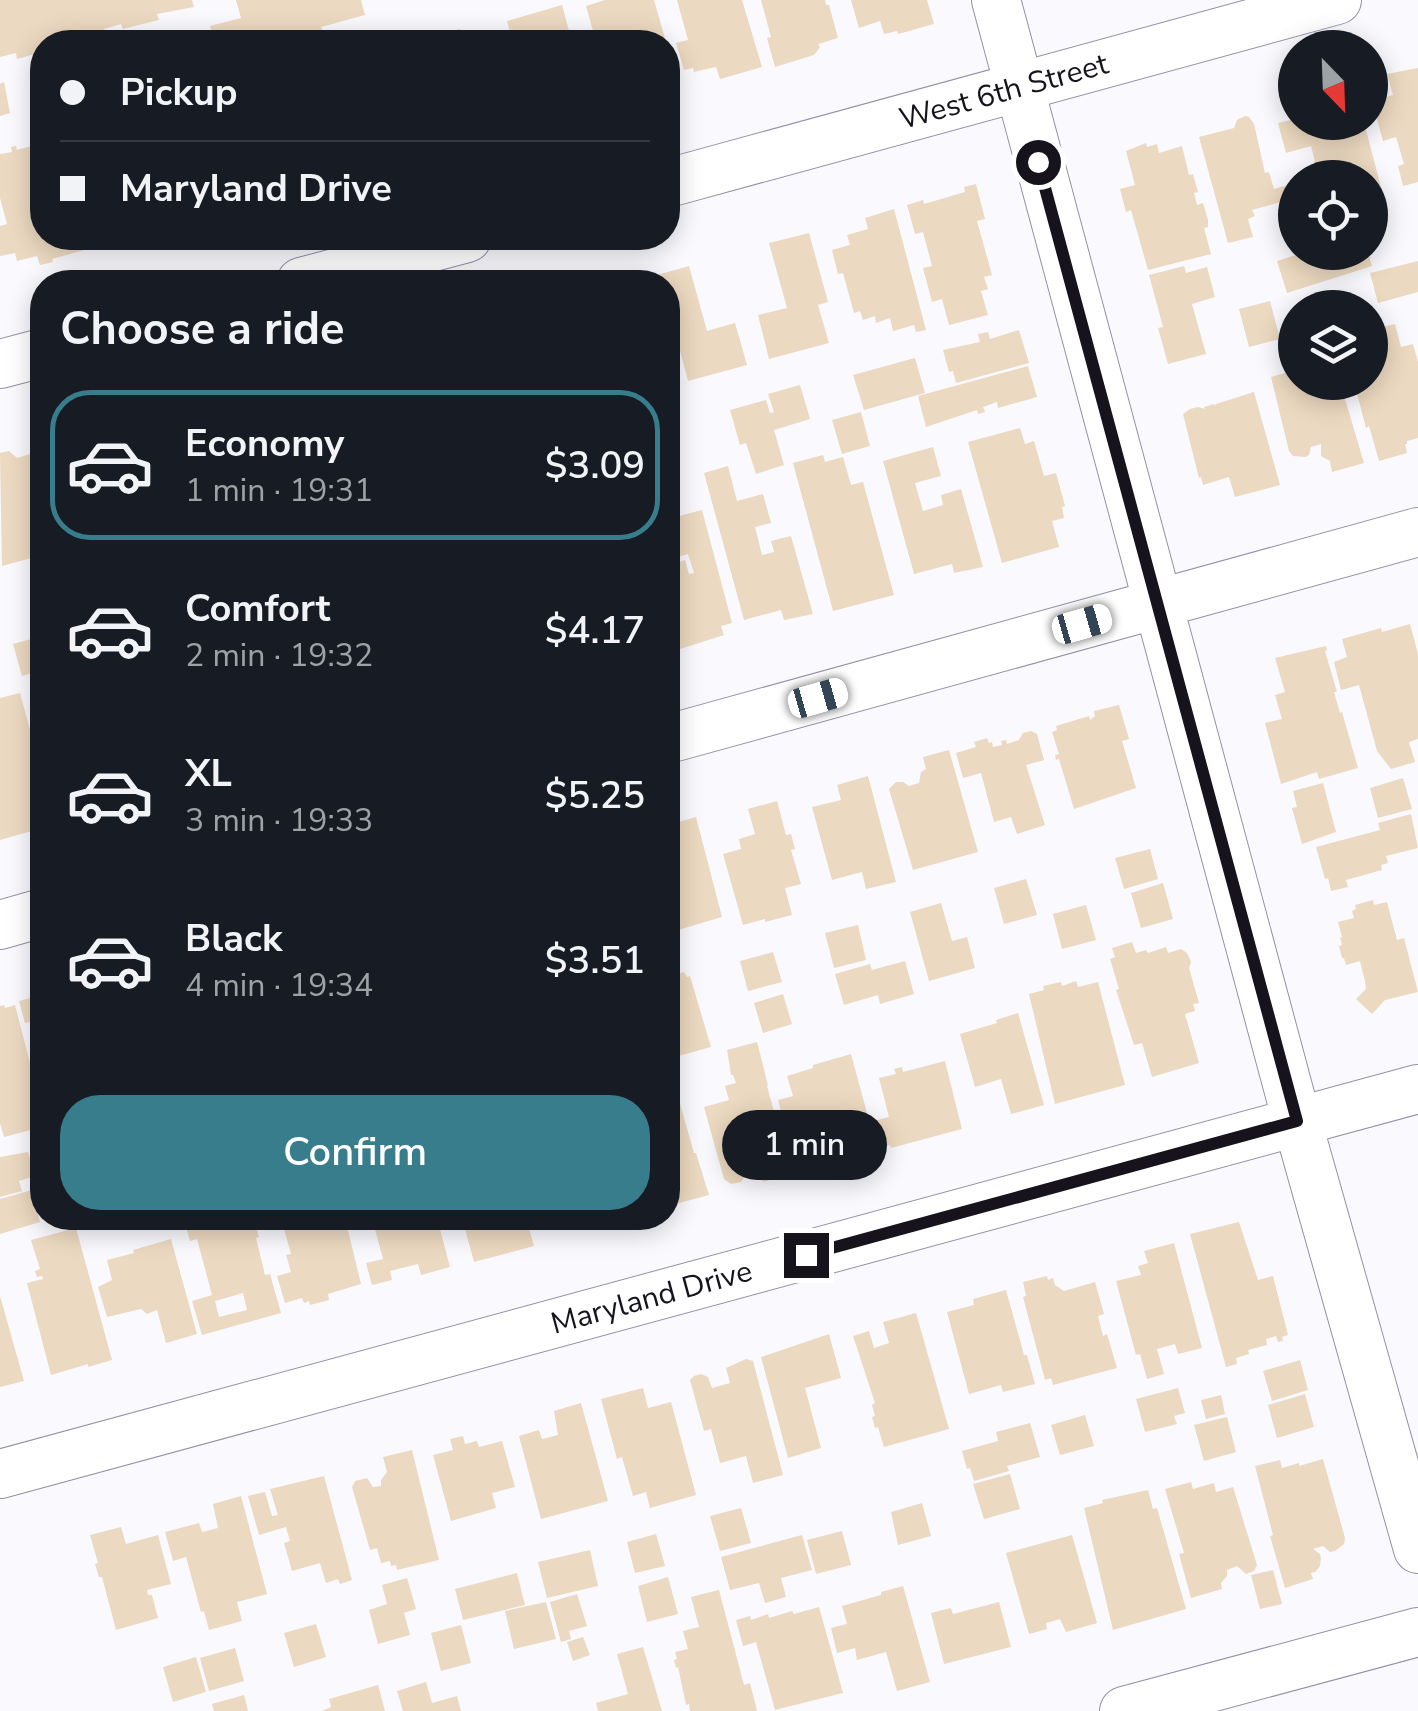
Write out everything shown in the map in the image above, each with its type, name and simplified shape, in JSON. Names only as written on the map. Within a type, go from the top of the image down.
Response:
[{"type":"street","points":[[996,0],[1297,1121],[1418,1549]]},
{"type":"street","name":"West 6th Street","points":[[680,180],[1337,0]]},
{"type":"street","points":[[346,270],[422,250]]},
{"type":"street","points":[[0,364],[30,355]]},
{"type":"street","points":[[680,737],[1418,532]]},
{"type":"street","points":[[0,925],[30,916]]},
{"type":"street","name":"Maryland Drive","points":[[0,1474],[1418,1088]]},
{"type":"street","points":[[1124,1711],[1418,1632]]},
{"type":"building","points":[[0,0],[192,0],[194,7],[157,14],[159,20],[123,29],[121,24],[104,30],[30,30],[30,55],[17,59],[16,53],[0,57]]},
{"type":"building","points":[[236,0],[361,0],[365,15],[321,27],[322,30],[211,30],[210,26],[241,18]]},
{"type":"building","points":[[605,0],[654,0],[663,30],[593,30],[586,6]]},
{"type":"building","points":[[677,0],[742,0],[762,67],[720,79],[716,67],[684,70],[680,42],[688,40]]},
{"type":"building","points":[[761,0],[825,0],[838,38],[818,44],[814,55],[775,67]]},
{"type":"building","points":[[851,0],[927,0],[934,24],[898,34],[884,34],[880,21],[859,28]]},
{"type":"building","points":[[562,5],[569,30],[510,30],[507,21]]},
{"type":"building","points":[[1418,68],[1418,182],[1403,186],[1398,166],[1404,164],[1396,137],[1388,139],[1388,96],[1393,95],[1388,74]]},
{"type":"building","points":[[4,82],[10,113],[0,116],[0,84]]},
{"type":"building","points":[[1245,116],[1254,124],[1265,173],[1269,172],[1274,189],[1278,188],[1278,203],[1252,210],[1255,216],[1248,219],[1253,237],[1228,243],[1199,137],[1234,128],[1237,120]]},
{"type":"building","points":[[1283,140],[1369,140],[1374,160],[1314,160],[1311,146],[1286,153]]},
{"type":"building","points":[[1146,143],[1147,147],[1157,144],[1159,153],[1182,146],[1198,192],[1194,193],[1197,205],[1203,203],[1208,220],[1208,227],[1204,228],[1211,254],[1148,270],[1131,210],[1126,212],[1120,189],[1135,185],[1126,151]]},
{"type":"building","points":[[16,146],[17,150],[30,146],[30,250],[84,250],[40,265],[37,256],[17,261],[15,253],[0,256],[0,226],[7,224],[0,198],[0,154],[12,152],[11,147]]},
{"type":"building","points":[[976,184],[985,219],[977,221],[992,275],[984,277],[988,289],[981,291],[988,315],[949,325],[942,299],[932,302],[923,268],[932,266],[923,232],[915,234],[907,205],[965,192],[964,187]]},
{"type":"building","points":[[894,209],[926,330],[916,332],[914,325],[893,331],[890,318],[876,323],[875,316],[863,320],[860,311],[854,313],[843,273],[838,274],[832,250],[850,245],[847,235],[868,229],[865,218]]},
{"type":"building","points":[[809,233],[828,302],[818,305],[829,343],[769,359],[758,315],[787,308],[769,243]]},
{"type":"building","points":[[1418,261],[1418,292],[1388,300],[1388,290],[1375,290],[1370,273]]},
{"type":"building","points":[[689,266],[707,331],[735,323],[747,365],[688,381],[680,351],[680,270],[675,270]]},
{"type":"building","points":[[1184,266],[1186,273],[1207,267],[1215,297],[1192,304],[1206,354],[1168,364],[1149,275]]},
{"type":"building","points":[[1280,270],[1359,270],[1296,290],[1286,290]]},
{"type":"building","points":[[1270,301],[1278,340],[1249,347],[1239,309]]},
{"type":"building","points":[[1395,324],[1401,347],[1413,344],[1418,362],[1418,438],[1407,441],[1407,453],[1379,461],[1359,400],[1388,400],[1388,326]]},
{"type":"building","points":[[1019,330],[1029,363],[956,383],[943,350],[980,342],[978,334],[988,332],[990,339]]},
{"type":"building","points":[[915,358],[925,393],[864,410],[853,375]]},
{"type":"building","points":[[1028,366],[1037,397],[998,408],[997,402],[983,407],[985,412],[978,414],[977,410],[926,427],[918,396]]},
{"type":"building","points":[[1278,375],[1278,400],[1345,400],[1364,463],[1332,472],[1330,461],[1321,456],[1321,444],[1311,447],[1305,457],[1293,456],[1271,377]]},
{"type":"building","points":[[800,385],[810,419],[774,430],[784,465],[756,474],[746,443],[740,445],[730,410],[766,400],[770,413],[774,412],[768,394]]},
{"type":"building","points":[[1254,392],[1280,485],[1235,497],[1229,477],[1203,485],[1183,414]]},
{"type":"building","points":[[861,412],[870,446],[842,454],[832,420]]},
{"type":"building","points":[[1020,428],[1025,444],[1034,441],[1044,476],[1056,473],[1065,506],[1064,518],[1052,521],[1059,547],[1002,563],[968,442]]},
{"type":"building","points":[[933,447],[941,476],[915,483],[923,511],[943,505],[941,495],[961,489],[983,567],[954,573],[952,564],[914,574],[883,461]]},
{"type":"building","points":[[9,451],[17,458],[30,454],[30,558],[2,566],[0,453]]},
{"type":"building","points":[[823,455],[825,462],[843,457],[851,485],[863,482],[894,595],[833,611],[793,463]]},
{"type":"building","points":[[728,466],[737,501],[763,494],[771,523],[755,527],[762,555],[774,552],[771,541],[791,536],[813,614],[784,620],[781,610],[744,620],[704,473]]},
{"type":"building","points":[[702,510],[732,623],[721,626],[724,635],[680,649],[680,561],[685,560],[689,574],[694,573],[688,554],[680,556],[680,516]]},
{"type":"building","points":[[1410,624],[1418,654],[1418,739],[1409,742],[1415,762],[1391,769],[1377,751],[1359,685],[1341,690],[1334,662],[1347,657],[1342,639]]},
{"type":"building","points":[[30,639],[30,674],[22,676],[13,644]]},
{"type":"building","points":[[1326,646],[1334,692],[1358,768],[1319,779],[1317,772],[1281,784],[1265,723],[1282,719],[1275,695],[1285,692],[1275,658]]},
{"type":"building","points":[[20,693],[30,730],[30,831],[0,840],[0,698]]},
{"type":"building","points":[[1119,705],[1129,739],[1122,741],[1136,788],[1074,809],[1059,759],[1056,760],[1055,755],[1059,754],[1052,732],[1057,730],[1056,726],[1089,716],[1090,720],[1094,711]]},
{"type":"building","points":[[1031,731],[1037,734],[1044,760],[1026,765],[1045,825],[1017,834],[1011,817],[994,822],[981,773],[963,778],[956,753],[976,747],[974,742],[987,738],[993,747],[1002,745],[1001,741],[1006,740],[1007,744]]},
{"type":"building","points":[[949,750],[978,852],[913,870],[889,789],[896,782],[909,786],[919,783],[921,772],[926,769],[923,757]]},
{"type":"building","points":[[868,776],[896,882],[866,889],[862,872],[832,880],[812,807],[841,800],[837,785]]},
{"type":"building","points":[[1403,778],[1412,809],[1378,818],[1370,788]]},
{"type":"building","points":[[1323,783],[1336,832],[1302,844],[1292,808],[1297,807],[1293,791]]},
{"type":"building","points":[[777,801],[786,835],[791,834],[795,849],[791,850],[801,884],[785,888],[792,915],[743,925],[723,854],[741,849],[739,839],[755,834],[748,809]]},
{"type":"building","points":[[1411,814],[1418,848],[1386,856],[1388,863],[1381,865],[1382,870],[1346,880],[1348,887],[1331,891],[1316,847],[1380,830],[1378,823]]},
{"type":"building","points":[[696,817],[722,917],[680,929],[680,822]]},
{"type":"building","points":[[1150,849],[1158,879],[1124,889],[1115,858]]},
{"type":"building","points":[[1026,879],[1037,915],[1004,924],[994,888]]},
{"type":"building","points":[[1163,883],[1173,919],[1141,928],[1131,893]]},
{"type":"building","points":[[1373,900],[1374,905],[1387,902],[1397,940],[1404,938],[1418,992],[1385,1000],[1372,1014],[1356,999],[1366,989],[1365,981],[1360,961],[1346,965],[1342,958],[1338,922],[1354,918],[1355,905]]},
{"type":"building","points":[[941,903],[952,941],[967,937],[975,968],[929,981],[910,912]]},
{"type":"building","points":[[1086,905],[1096,940],[1062,949],[1053,914]]},
{"type":"building","points":[[858,925],[866,960],[834,968],[825,933]]},
{"type":"building","points":[[1132,942],[1136,953],[1166,947],[1168,953],[1181,949],[1187,953],[1199,1003],[1193,1004],[1195,1011],[1185,1014],[1199,1063],[1152,1077],[1142,1043],[1134,1045],[1110,959],[1115,957],[1112,948]]},
{"type":"building","points":[[773,952],[782,982],[748,991],[740,961]]},
{"type":"building","points":[[905,961],[914,994],[880,1004],[878,995],[844,1005],[835,974],[870,964],[872,970]]},
{"type":"building","points":[[680,973],[690,976],[711,1047],[680,1056]]},
{"type":"building","points":[[1076,981],[1078,987],[1098,982],[1125,1085],[1055,1104],[1029,994],[1044,990],[1043,986]]},
{"type":"building","points":[[783,994],[792,1024],[763,1033],[754,1003]]},
{"type":"building","points":[[30,998],[30,1022],[25,1023],[19,1001]]},
{"type":"building","points":[[15,1005],[30,1063],[30,1130],[4,1137],[0,1123],[0,1006]]},
{"type":"building","points":[[1018,1013],[1044,1105],[1011,1114],[1001,1079],[975,1087],[960,1034]]},
{"type":"building","points":[[757,1042],[793,1173],[763,1182],[760,1172],[731,1184],[724,1179],[704,1107],[729,1100],[725,1086],[736,1083],[727,1050]]},
{"type":"building","points":[[851,1054],[877,1150],[846,1158],[836,1122],[787,1133],[778,1100],[793,1096],[787,1076]]},
{"type":"building","points":[[945,1061],[962,1129],[891,1148],[881,1147],[874,1121],[889,1117],[879,1078],[896,1074],[894,1069],[902,1067],[903,1072]]},
{"type":"building","points":[[680,1104],[694,1153],[709,1195],[680,1203]]},
{"type":"building","points":[[28,1152],[30,1178],[19,1181],[22,1191],[0,1197],[0,1157]]},
{"type":"building","points":[[30,1191],[30,1225],[0,1234],[0,1199]]},
{"type":"building","points":[[1239,1222],[1258,1280],[1273,1276],[1288,1335],[1278,1342],[1276,1336],[1266,1339],[1267,1345],[1248,1350],[1249,1354],[1236,1358],[1237,1364],[1226,1367],[1190,1234]]},
{"type":"building","points":[[77,1230],[112,1360],[51,1375],[27,1283],[43,1279],[35,1271],[40,1269],[31,1240]]},
{"type":"building","points":[[187,1230],[257,1230],[265,1275],[270,1274],[281,1313],[202,1335],[192,1301],[212,1295],[197,1239],[190,1241]],"holes":[[[243,1293],[247,1310],[219,1317],[215,1301]]]},
{"type":"building","points":[[284,1230],[348,1230],[361,1284],[328,1294],[329,1300],[310,1305],[302,1298],[285,1303],[277,1276],[291,1272],[286,1255],[291,1254]]},
{"type":"building","points":[[375,1230],[440,1230],[450,1267],[421,1275],[418,1264],[390,1271],[392,1280],[372,1285],[366,1263],[383,1259]]},
{"type":"building","points":[[465,1230],[529,1230],[534,1246],[474,1262]]},
{"type":"building","points":[[171,1239],[197,1334],[166,1343],[157,1310],[147,1314],[141,1309],[107,1317],[98,1287],[112,1280],[107,1260]]},
{"type":"building","points":[[1174,1243],[1202,1348],[1178,1354],[1175,1344],[1157,1349],[1164,1374],[1147,1379],[1140,1354],[1136,1355],[1116,1281],[1141,1275],[1138,1266],[1148,1263],[1144,1251]]},
{"type":"building","points":[[1047,1276],[1064,1291],[1095,1282],[1104,1314],[1098,1316],[1103,1336],[1107,1334],[1117,1368],[1053,1385],[1051,1378],[1045,1380],[1023,1297],[1023,1282]]},
{"type":"building","points":[[1006,1290],[1035,1384],[1003,1392],[1001,1385],[969,1394],[947,1312],[974,1305],[973,1299]]},
{"type":"building","points":[[0,1296],[24,1381],[0,1387]]},
{"type":"building","points":[[916,1313],[949,1429],[884,1447],[878,1427],[875,1428],[875,1403],[853,1336],[869,1331],[874,1348],[889,1343],[883,1322]]},
{"type":"building","points":[[829,1334],[841,1378],[805,1388],[821,1448],[788,1458],[761,1357]]},
{"type":"building","points":[[746,1359],[753,1361],[783,1475],[753,1483],[746,1456],[720,1463],[711,1429],[704,1431],[690,1380],[701,1374],[708,1377],[712,1388],[730,1383],[726,1368]]},
{"type":"building","points":[[1300,1360],[1308,1390],[1272,1401],[1263,1371]]},
{"type":"building","points":[[643,1388],[648,1408],[671,1402],[696,1495],[650,1508],[646,1492],[633,1496],[622,1457],[617,1459],[601,1399]]},
{"type":"building","points":[[1178,1388],[1185,1413],[1174,1416],[1177,1424],[1145,1432],[1136,1399]]},
{"type":"building","points":[[1305,1394],[1314,1427],[1277,1438],[1268,1405]]},
{"type":"building","points":[[1221,1395],[1225,1414],[1206,1419],[1201,1400]]},
{"type":"building","points":[[581,1403],[608,1501],[541,1519],[519,1436],[539,1430],[542,1439],[558,1435],[554,1411]]},
{"type":"building","points":[[1085,1415],[1094,1446],[1060,1455],[1051,1425]]},
{"type":"building","points":[[1227,1417],[1236,1452],[1204,1461],[1194,1425]]},
{"type":"building","points":[[1030,1423],[1040,1457],[974,1481],[962,1451],[998,1441],[996,1432]]},
{"type":"building","points":[[463,1436],[465,1444],[477,1441],[479,1447],[502,1441],[515,1487],[492,1493],[496,1508],[451,1521],[433,1455],[453,1450],[450,1439]]},
{"type":"building","points":[[412,1450],[439,1560],[397,1570],[390,1561],[381,1563],[377,1548],[370,1550],[352,1487],[355,1481],[367,1478],[373,1487],[381,1486],[387,1472],[383,1457]]},
{"type":"building","points":[[1323,1459],[1344,1544],[1330,1552],[1323,1546],[1313,1549],[1321,1559],[1320,1566],[1311,1573],[1313,1579],[1285,1588],[1255,1466],[1280,1460],[1282,1468]]},
{"type":"building","points":[[1010,1474],[1020,1509],[984,1519],[973,1484]]},
{"type":"building","points":[[324,1476],[352,1580],[340,1584],[338,1579],[326,1583],[320,1563],[292,1571],[284,1543],[290,1541],[286,1527],[259,1535],[248,1496],[265,1492],[272,1516],[278,1515],[270,1489]]},
{"type":"building","points":[[1191,1482],[1193,1489],[1214,1483],[1216,1492],[1233,1487],[1257,1565],[1246,1574],[1237,1566],[1227,1570],[1222,1589],[1191,1598],[1179,1554],[1184,1553],[1165,1489]]},
{"type":"building","points":[[1148,1490],[1153,1509],[1157,1508],[1186,1609],[1113,1630],[1084,1508]]},
{"type":"building","points":[[241,1496],[267,1594],[237,1602],[242,1621],[209,1630],[186,1557],[173,1561],[165,1532],[199,1523],[202,1532],[218,1528],[213,1504]]},
{"type":"building","points":[[922,1503],[931,1536],[898,1545],[891,1512]]},
{"type":"building","points":[[741,1508],[751,1543],[720,1551],[710,1516]]},
{"type":"building","points":[[121,1527],[126,1544],[158,1535],[171,1584],[147,1590],[158,1618],[116,1630],[90,1535]]},
{"type":"building","points":[[842,1531],[851,1565],[816,1574],[807,1540]]},
{"type":"building","points":[[656,1534],[665,1566],[635,1573],[627,1542]]},
{"type":"building","points":[[802,1535],[812,1570],[781,1578],[786,1597],[765,1603],[759,1583],[730,1590],[721,1557]]},
{"type":"building","points":[[1072,1535],[1097,1623],[1066,1632],[1060,1619],[1046,1623],[1047,1629],[1029,1634],[1006,1553]]},
{"type":"building","points":[[590,1550],[598,1586],[547,1598],[538,1562]]},
{"type":"building","points":[[1273,1570],[1282,1604],[1260,1609],[1251,1575]]},
{"type":"building","points":[[517,1573],[525,1605],[463,1620],[455,1589]]},
{"type":"building","points":[[668,1577],[678,1614],[647,1622],[638,1586]]},
{"type":"building","points":[[407,1578],[416,1609],[404,1613],[410,1635],[378,1644],[369,1610],[387,1604],[382,1585]]},
{"type":"building","points":[[903,1586],[930,1682],[897,1691],[886,1652],[857,1660],[855,1648],[837,1653],[831,1628],[847,1624],[842,1606]]},
{"type":"building","points":[[719,1590],[744,1685],[750,1683],[757,1711],[690,1711],[689,1704],[686,1705],[675,1652],[688,1649],[683,1631],[699,1627],[691,1597]]},
{"type":"building","points":[[577,1594],[587,1626],[569,1631],[571,1639],[561,1642],[550,1602]]},
{"type":"building","points":[[546,1602],[556,1639],[514,1649],[505,1611]]},
{"type":"building","points":[[999,1602],[1011,1647],[944,1664],[931,1613],[951,1608],[953,1614]]},
{"type":"building","points":[[819,1607],[843,1693],[775,1710],[756,1642],[743,1646],[736,1620],[768,1614],[769,1618]]},
{"type":"building","points":[[316,1624],[326,1657],[294,1667],[284,1633]]},
{"type":"building","points":[[461,1625],[471,1663],[441,1671],[431,1633]]},
{"type":"building","points":[[583,1637],[590,1655],[573,1661],[567,1642]]},
{"type":"building","points":[[643,1647],[662,1711],[598,1711],[596,1703],[628,1694],[617,1654]]},
{"type":"building","points":[[235,1648],[244,1681],[209,1691],[200,1658]]},
{"type":"building","points":[[196,1657],[206,1692],[173,1702],[163,1667]]},
{"type":"building","points":[[426,1682],[432,1703],[457,1696],[461,1711],[403,1711],[397,1691]]},
{"type":"building","points":[[378,1685],[385,1711],[322,1711],[331,1707],[329,1699]]},
{"type":"building","points":[[244,1695],[248,1711],[214,1711],[212,1704]]},
{"type":"route","points":[[806,1255],[1297,1121],[1038,162]]}]
